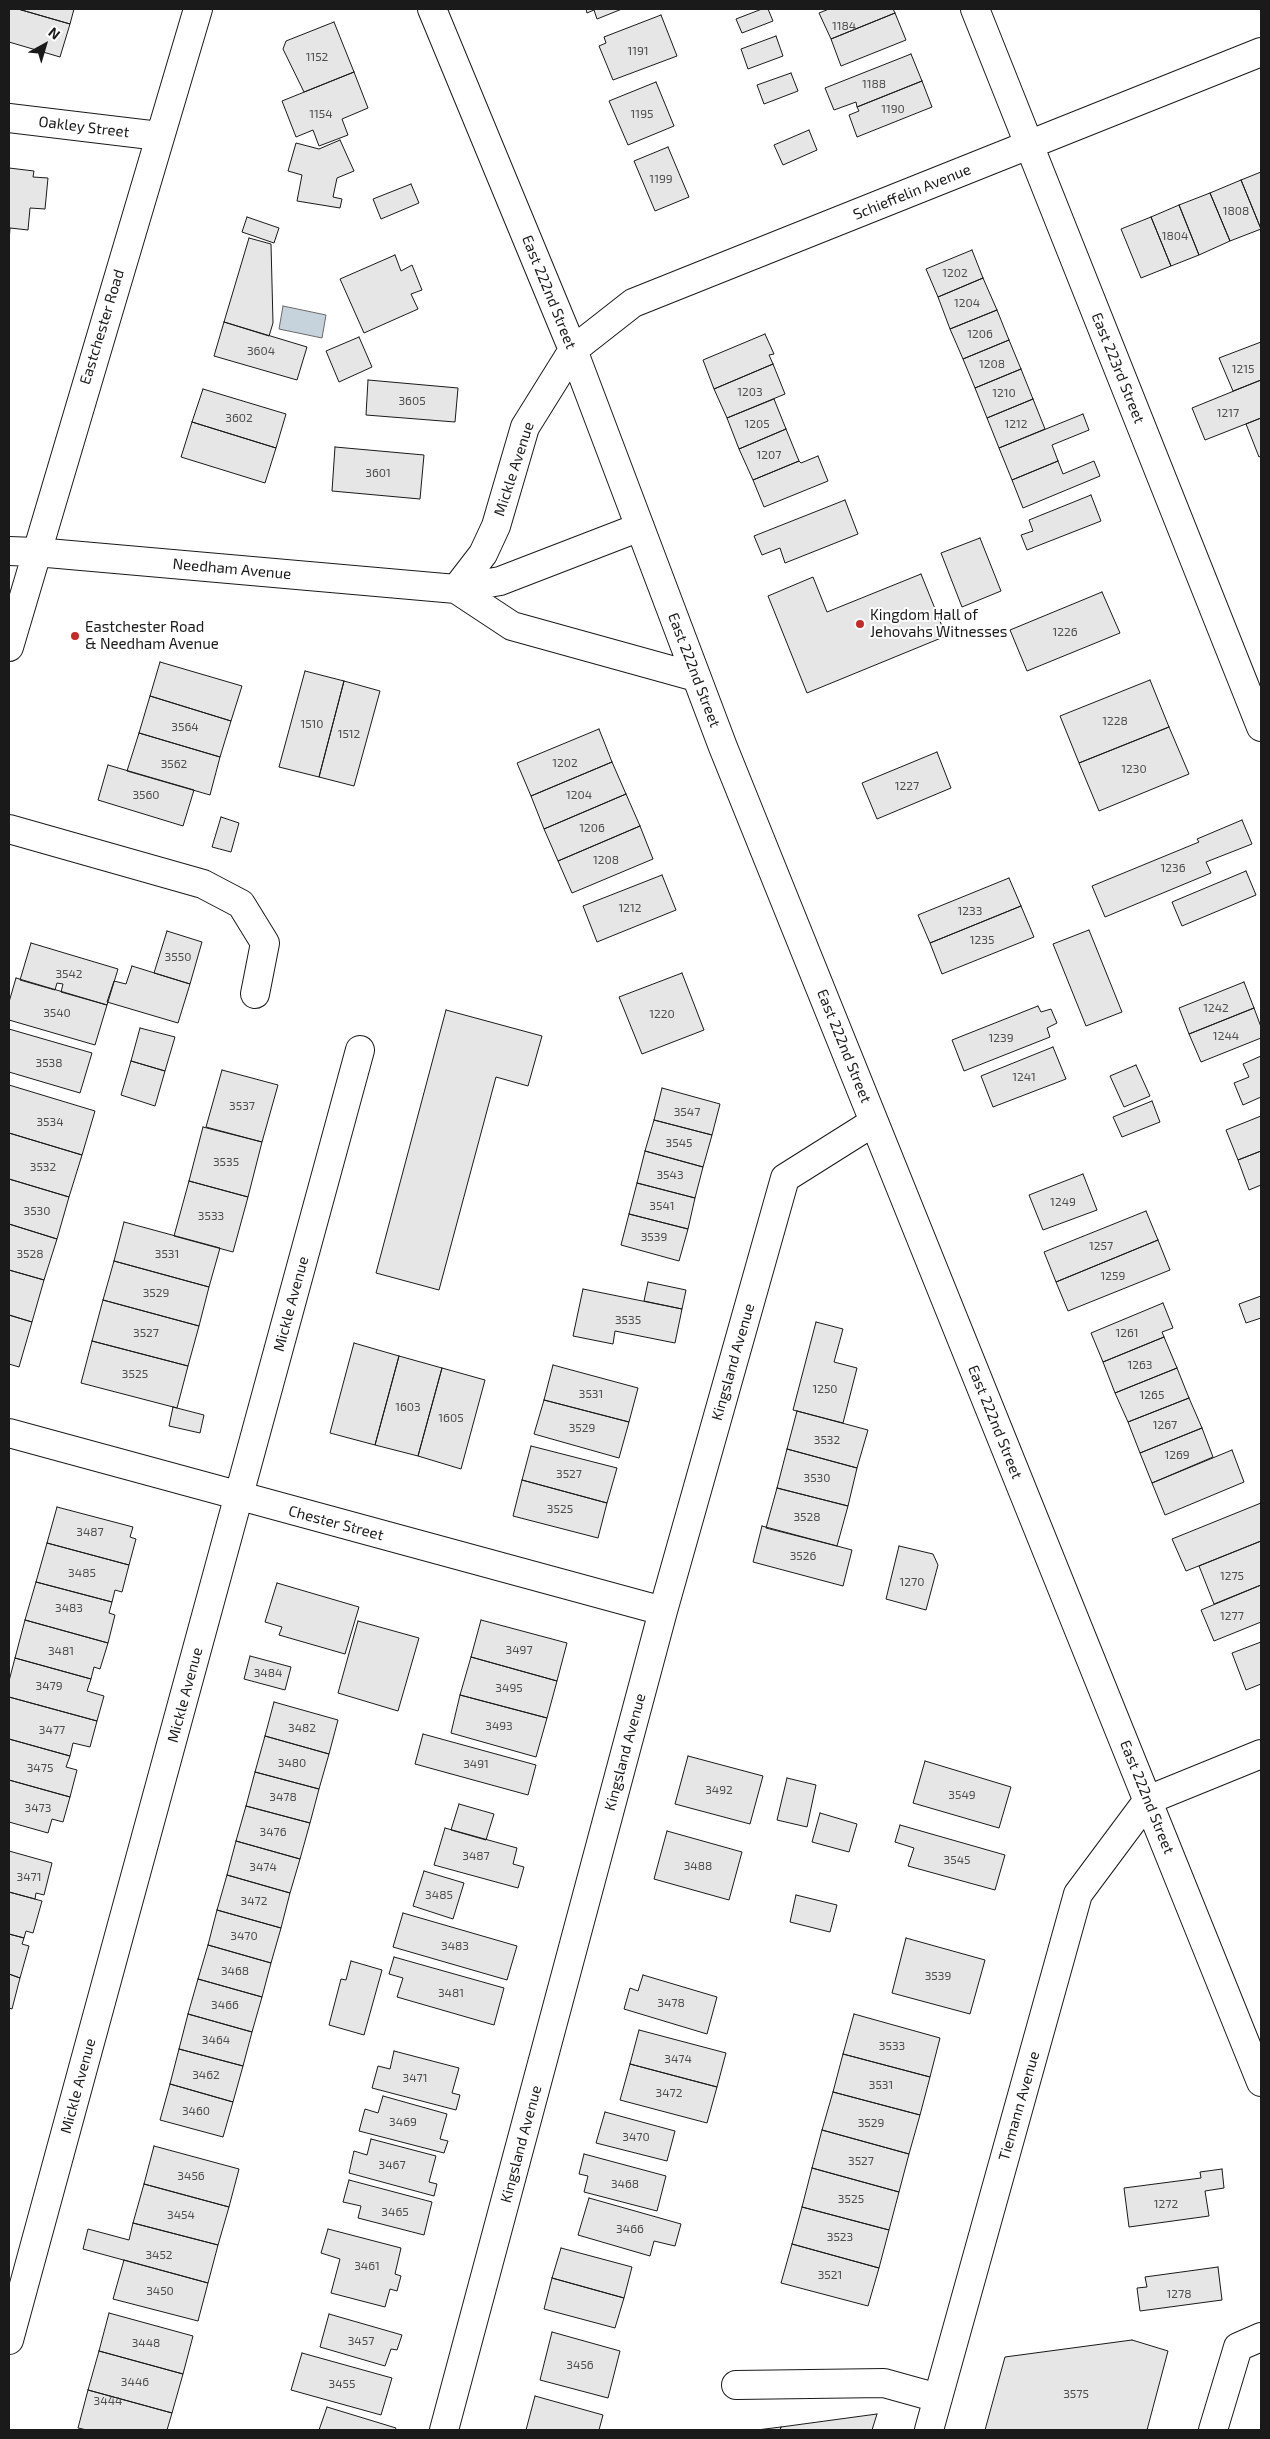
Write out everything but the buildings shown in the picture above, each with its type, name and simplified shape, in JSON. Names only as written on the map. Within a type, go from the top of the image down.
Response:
[{"type":"street","name":"Eastchester Road","points":[[9,647],[198,9]]},
{"type":"street","name":"East 222nd Street","points":[[432,9],[574,350],[696,677],[1261,2082]]},
{"type":"street","name":"East 223rd Street","points":[[975,9],[1261,727]]},
{"type":"street","name":"Schieffelin Avenue","points":[[574,350],[633,304],[1261,52]]},
{"type":"street","name":"Oakley Street","points":[[9,118],[159,136]]},
{"type":"street","name":"Mickle Avenue","points":[[456,589],[483,554],[496,526],[525,427],[574,350]]},
{"type":"street","name":"Needham Avenue","points":[[9,552],[36,552],[456,589],[500,581],[640,527]]},
{"type":"street","name":"Needham Avenue","points":[[456,589],[512,626],[696,677]]},
{"type":"street","points":[[9,829],[202,884],[241,904],[265,943],[255,994]]},
{"type":"street","name":"Mickle Avenue","points":[[9,2340],[360,1050]]},
{"type":"street","name":"Kingsland Avenue","points":[[444,2430],[663,1611],[785,1178],[874,1122]]},
{"type":"street","name":"Chester Street","points":[[9,1433],[663,1611]]},
{"type":"street","points":[[1148,1800],[1261,1754]]},
{"type":"street","name":"Tiemann Avenue","points":[[929,2430],[1078,1894],[1148,1800]]},
{"type":"street","points":[[1213,2430],[1238,2347],[1261,2337]]},
{"type":"street","points":[[736,2385],[884,2383],[938,2398]]},
{"type":"shaded area","points":[[283,306],[326,315],[322,338],[279,329]]},
{"type":"place","name":"Kingdom Hall of Jehovahs Witnesses","points":[[860,624]]},
{"type":"place","name":"Eastchester Road & Needham Avenue","points":[[75,636]]}]
